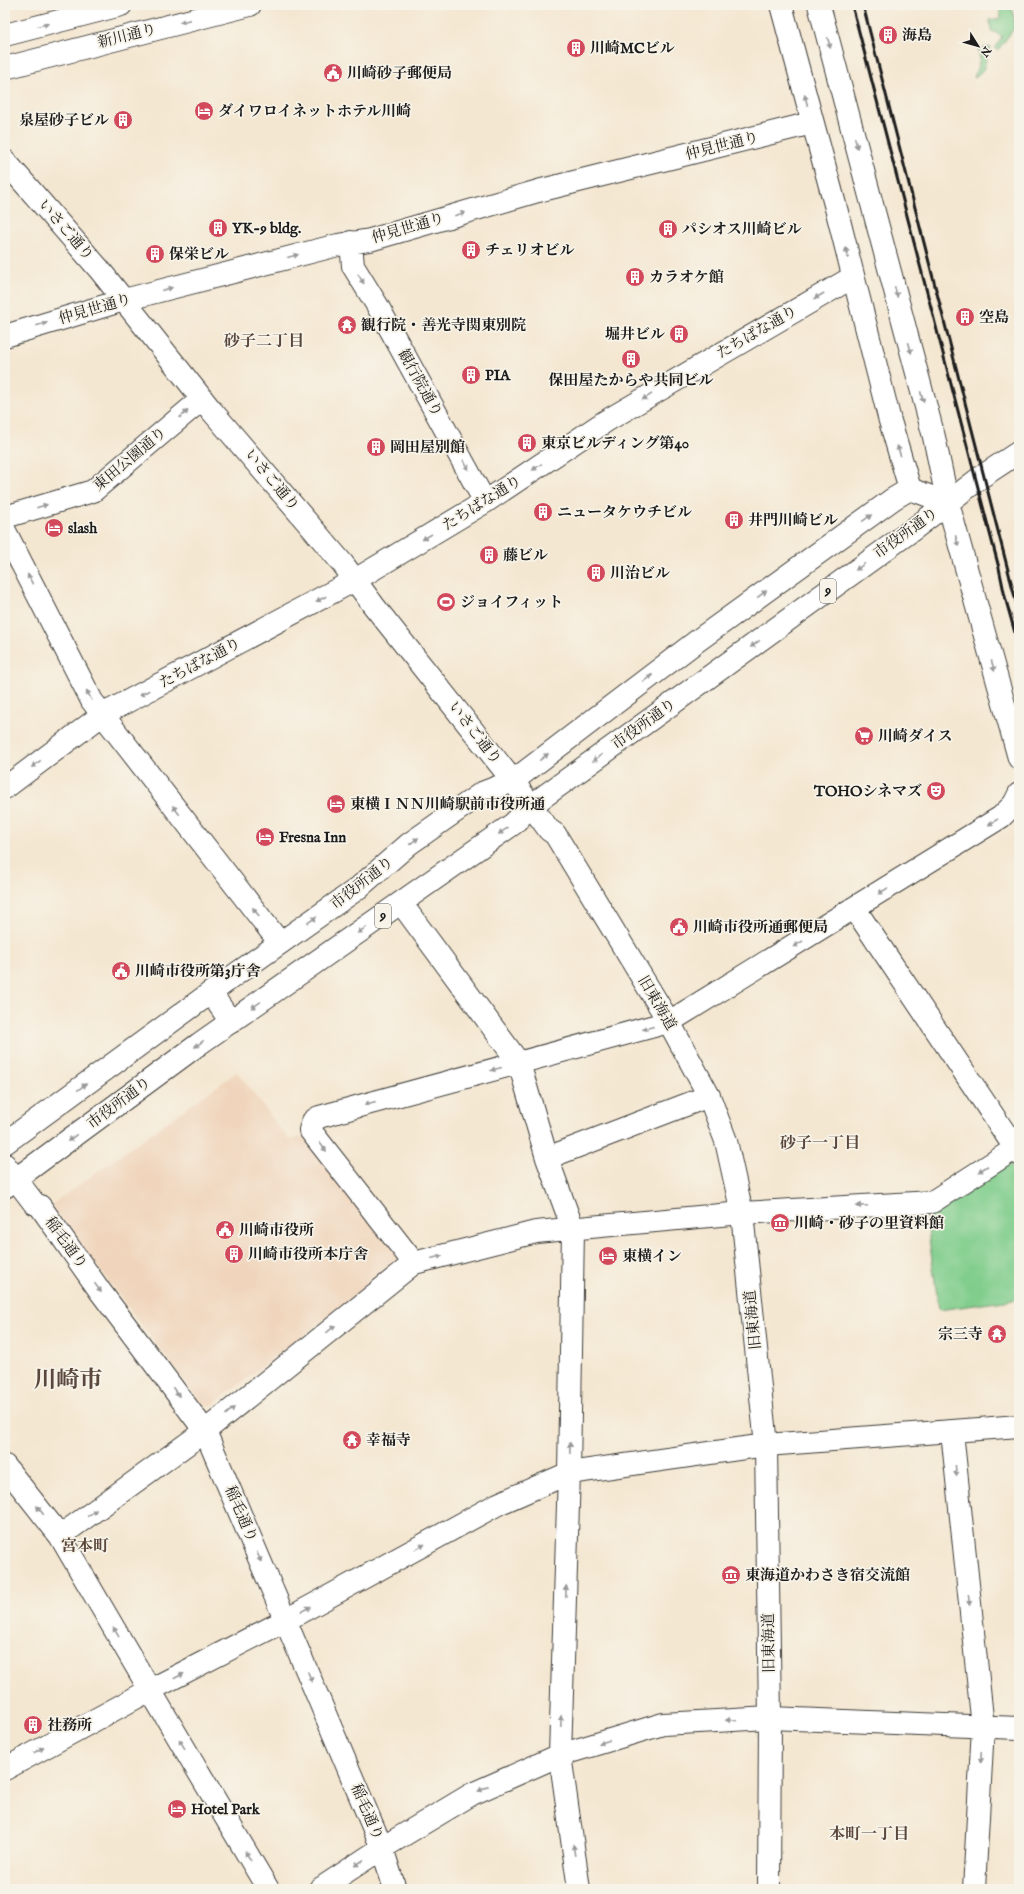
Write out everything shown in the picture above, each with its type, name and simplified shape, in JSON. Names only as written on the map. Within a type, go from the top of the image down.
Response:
[{"type":"street","name":"新川通り","points":[[5,34],[121,5]]},
{"type":"street","name":"新川通り","points":[[5,68],[250,5]]},
{"type":"street","points":[[781,5],[890,421],[910,489]]},
{"type":"street","points":[[819,5],[942,471],[948,503],[1019,758]]},
{"type":"street","name":"仲見世通り","points":[[5,336],[124,300],[351,242],[370,240],[538,191],[812,123]]},
{"type":"street","name":"いさご通り","points":[[5,161],[76,241],[202,399],[343,564],[532,806]]},
{"type":"street","name":"観行院通り","points":[[351,242],[353,266],[377,305],[485,502]]},
{"type":"street","name":"たちばな通り","points":[[5,788],[102,714],[355,580],[485,502],[606,422],[853,277]]},
{"type":"street","name":"東田公園通り","points":[[5,517],[93,491],[202,399]]},
{"type":"street","name":"9","points":[[948,503],[981,477],[1019,452]]},
{"type":"street","name":"市役所通り","points":[[5,1143],[280,943],[357,889],[409,844],[482,793],[513,781],[714,628],[893,499],[910,489],[948,503]]},
{"type":"street","name":"市役所通り","points":[[9,1177],[513,824],[532,806],[948,503]]},
{"type":"street","points":[[5,531],[92,701],[280,943]]},
{"type":"street","points":[[414,1263],[310,1130],[313,1121],[319,1117],[669,1022],[855,909],[1001,817],[1014,804],[1019,794]]},
{"type":"street","name":"旧東海道","points":[[532,806],[549,830],[554,834],[669,1022],[709,1096],[726,1142],[742,1213],[766,1445],[770,1718],[769,1889]]},
{"type":"street","points":[[401,903],[519,1063],[547,1158],[573,1229],[569,1473],[560,1755],[579,1889]]},
{"type":"street","points":[[60,1536],[205,1431],[414,1263],[536,1232],[742,1213],[932,1202],[1017,1151],[855,909]]},
{"type":"street","points":[[211,993],[231,1022]]},
{"type":"street","points":[[547,1158],[709,1096]]},
{"type":"street","name":"稲毛通り","points":[[9,1177],[34,1203],[40,1206],[100,1291],[205,1431],[382,1848],[395,1889]]},
{"type":"street","points":[[5,1769],[150,1690],[286,1620],[498,1504],[569,1473],[766,1445],[1019,1426]]},
{"type":"street","points":[[952,1432],[983,1727],[974,1889]]},
{"type":"street","points":[[5,1466],[60,1536],[268,1889]]},
{"type":"street","points":[[320,1889],[382,1848],[472,1794],[560,1755],[664,1724],[770,1718],[1019,1728]]},
{"type":"shaded area","name":"川崎市役所","points":[[237,1072],[289,1140],[301,1137],[312,1144],[400,1255],[397,1263],[211,1406],[200,1402],[51,1205]]},
{"type":"green space","points":[[1012,5],[1015,27],[998,50],[995,48],[1002,37],[995,32],[991,32],[990,20],[1001,18],[999,7]]},
{"type":"green space","points":[[990,47],[983,70],[974,78],[980,59],[978,49]]},
{"type":"green space","points":[[1009,1162],[1019,1177],[1019,1299],[939,1310],[925,1210]]},
{"type":"railway","points":[[852,5],[1019,647]]},
{"type":"railway","points":[[863,5],[1019,613]]},
{"type":"place","name":"海島","points":[[888,35]]},
{"type":"place","name":"川崎MCビル","points":[[576,48]]},
{"type":"place","name":"川崎砂子郵便局","points":[[333,73]]},
{"type":"place","name":"ダイワロイネットホテル川崎","points":[[204,111]]},
{"type":"place","name":"泉屋砂子ビル","points":[[123,120]]},
{"type":"place","name":"YK-9 bldg.","points":[[218,228]]},
{"type":"place","name":"パシオス川崎ビル","points":[[668,229]]},
{"type":"place","name":"チェリオビル","points":[[471,250]]},
{"type":"place","name":"保栄ビル","points":[[155,254]]},
{"type":"place","name":"カラオケ館","points":[[635,277]]},
{"type":"place","name":"空島","points":[[965,317]]},
{"type":"place","name":"観行院・善光寺関東別院","points":[[347,325]]},
{"type":"place","name":"堀井ビル","points":[[679,334]]},
{"type":"place","name":"保田屋たからや共同ビル","points":[[631,359]]},
{"type":"place","name":"PIA","points":[[471,375]]},
{"type":"place","name":"東京ビルディング第40","points":[[527,443]]},
{"type":"place","name":"岡田屋別館","points":[[376,447]]},
{"type":"place","name":"ニュータケウチビル","points":[[543,512]]},
{"type":"place","name":"井門川崎ビル","points":[[734,520]]},
{"type":"place","name":"slash","points":[[54,528]]},
{"type":"place","name":"藤ビル","points":[[489,555]]},
{"type":"place","name":"川治ビル","points":[[596,573]]},
{"type":"place","name":"ジョイフィット","points":[[446,602]]},
{"type":"place","name":"川崎ダイス","points":[[864,736]]},
{"type":"place","name":"TOHOシネマズ","points":[[936,791]]},
{"type":"place","name":"東横ＩＮＮ川崎駅前市役所通","points":[[336,804]]},
{"type":"place","name":"Fresna Inn","points":[[265,837]]},
{"type":"place","name":"川崎市役所通郵便局","points":[[679,927]]},
{"type":"place","name":"川崎市役所第3庁舎","points":[[121,971]]},
{"type":"place","name":"川崎・砂子の里資料館","points":[[780,1223]]},
{"type":"place","name":"川崎市役所","points":[[225,1230]]},
{"type":"place","name":"川崎市役所本庁舎","points":[[234,1254]]},
{"type":"place","name":"東横イン","points":[[608,1256]]},
{"type":"place","name":"宗三寺","points":[[997,1334]]},
{"type":"place","name":"幸福寺","points":[[352,1440]]},
{"type":"place","name":"東海道かわさき宿交流館","points":[[731,1575]]},
{"type":"place","name":"社務所","points":[[33,1725]]},
{"type":"place","name":"Hotel Park","points":[[177,1809]]},
{"type":"district","name":"砂子二丁目","points":[[264,342]]},
{"type":"district","name":"砂子一丁目","points":[[820,1144]]},
{"type":"district","name":"川崎市","points":[[68,1380]]},
{"type":"district","name":"宮本町","points":[[85,1547]]},
{"type":"district","name":"本町一丁目","points":[[869,1835]]}]
